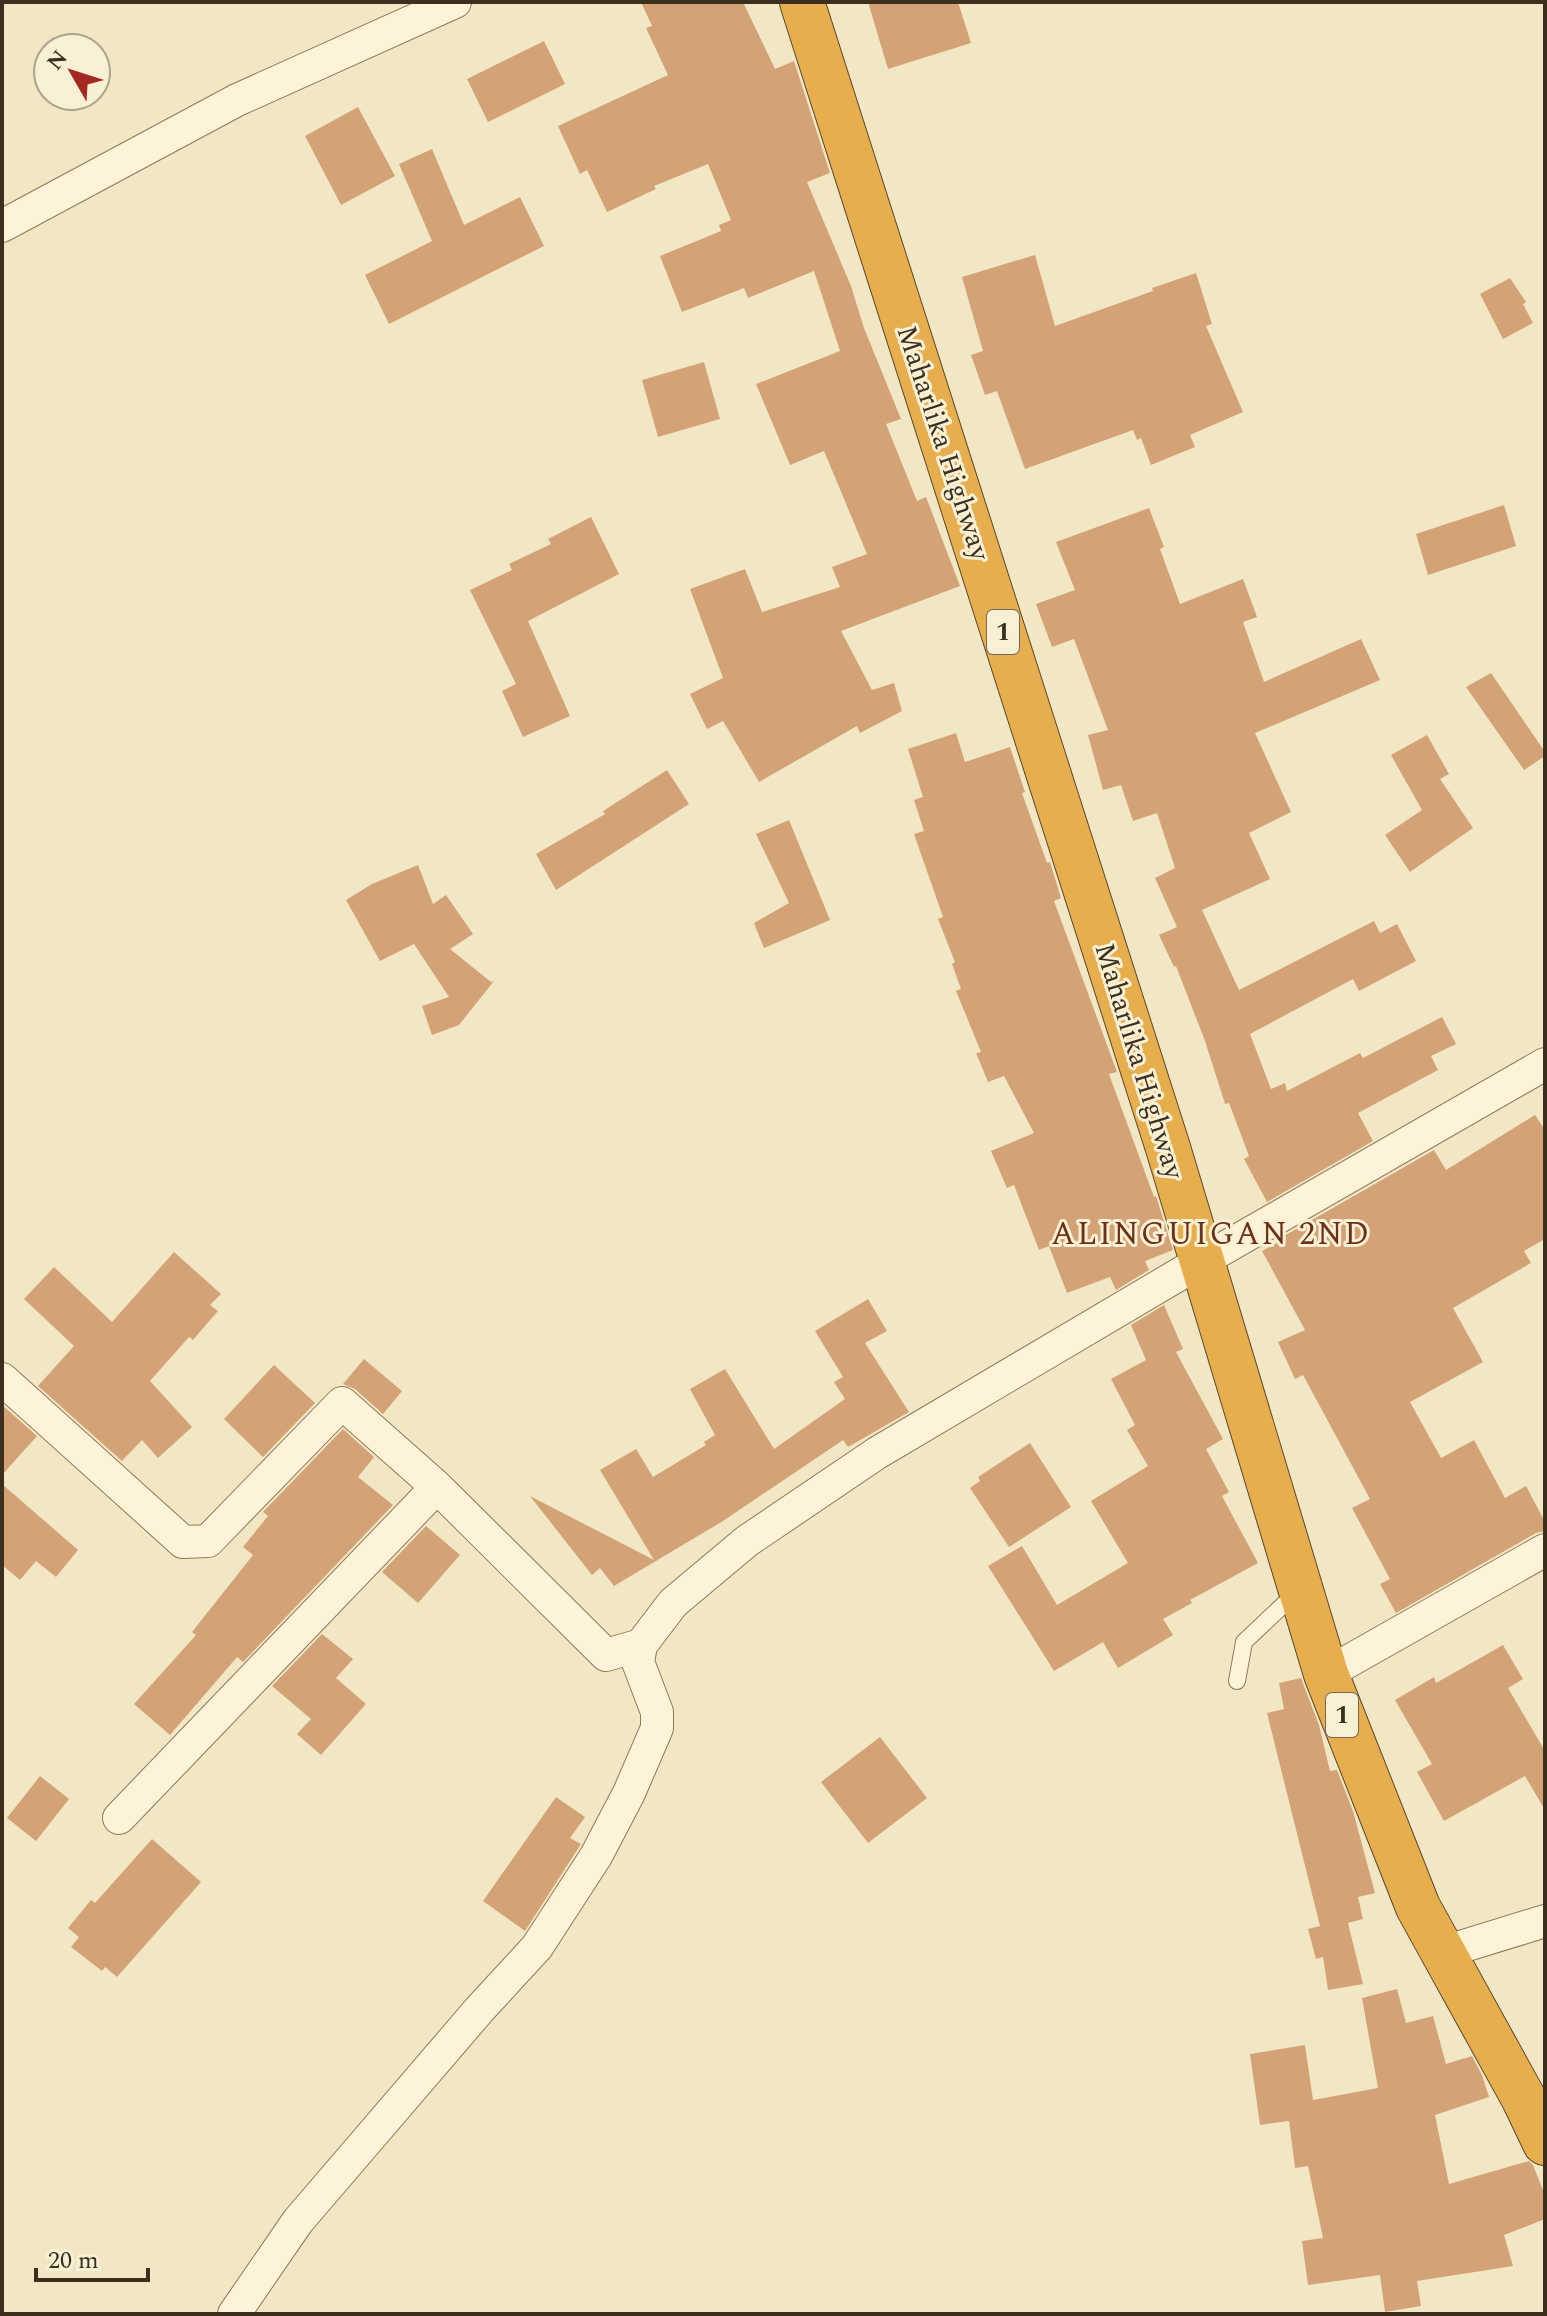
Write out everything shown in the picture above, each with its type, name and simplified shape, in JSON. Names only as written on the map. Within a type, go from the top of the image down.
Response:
[{"type":"highway","name":"Maharlika Highway","points":[[802,2],[1168,1148],[1326,1674],[1418,1907],[1545,2143]]},
{"type":"street","points":[[2,226],[237,100],[455,2]]},
{"type":"street","points":[[234,2314],[298,2221],[537,1947],[596,1856],[629,1793],[657,1728],[657,1712],[638,1662],[641,1645],[673,1603],[760,1532],[877,1453],[1200,1262],[1545,1064]]},
{"type":"street","points":[[2,1379],[183,1542],[208,1541],[342,1403],[437,1487],[606,1655],[641,1645]]},
{"type":"street","points":[[119,1818],[437,1487]]},
{"type":"street","points":[[1326,1674],[1545,1550]]},
{"type":"street","points":[[1441,1953],[1545,1921]]},
{"type":"lane","points":[[1237,1681],[1244,1642],[1301,1589]]},
{"type":"building","points":[[641,2],[743,2],[775,69],[794,61],[830,173],[807,182],[851,286],[864,328],[901,419],[886,424],[917,501],[926,497],[960,586],[841,631],[872,690],[894,683],[902,711],[860,733],[857,726],[759,782],[723,721],[707,729],[690,694],[723,678],[690,589],[745,569],[762,612],[840,587],[832,567],[867,554],[824,451],[790,465],[756,384],[840,351],[814,271],[748,298],[744,288],[682,312],[660,256],[721,231],[719,225],[731,220],[708,164],[654,186],[656,189],[607,212],[587,170],[580,174],[558,126],[668,75],[646,28],[652,26]]},
{"type":"building","points":[[868,2],[958,2],[971,43],[888,69]]},
{"type":"building","points":[[544,41],[565,84],[488,122],[467,79]]},
{"type":"building","points":[[358,107],[395,176],[341,205],[305,136]]},
{"type":"building","points":[[432,149],[464,225],[520,197],[544,246],[389,324],[365,275],[432,241],[399,164]]},
{"type":"building","points":[[1035,255],[1055,326],[1196,273],[1212,324],[1206,326],[1243,412],[1190,435],[1195,447],[1151,465],[1141,438],[1137,440],[1133,430],[1025,469],[997,391],[985,395],[971,355],[983,351],[962,277]]},
{"type":"building","points":[[1510,278],[1526,302],[1523,304],[1533,323],[1503,339],[1480,294]]},
{"type":"building","points":[[704,362],[720,419],[658,437],[642,380]]},
{"type":"building","points":[[1504,505],[1516,546],[1428,575],[1416,534]]},
{"type":"building","points":[[1149,508],[1180,604],[1243,579],[1257,617],[1243,622],[1264,682],[1361,639],[1380,680],[1255,733],[1291,812],[1249,833],[1270,879],[1202,910],[1239,990],[1374,921],[1380,933],[1397,924],[1416,961],[1359,991],[1353,979],[1250,1034],[1271,1089],[1285,1083],[1287,1091],[1360,1053],[1363,1058],[1442,1017],[1456,1044],[1431,1056],[1438,1070],[1358,1113],[1373,1141],[1267,1202],[1244,1159],[1249,1156],[1229,1103],[1225,1104],[1176,966],[1159,935],[1177,927],[1155,878],[1175,868],[1157,813],[1133,821],[1121,785],[1103,790],[1088,735],[1108,730],[1074,639],[1052,647],[1036,604],[1075,590],[1056,542]]},
{"type":"building","points":[[591,517],[619,574],[528,621],[570,716],[523,737],[502,691],[516,684],[470,590],[512,570],[509,564],[551,544],[548,539]]},
{"type":"building","points":[[1491,673],[1545,752],[1545,756],[1524,770],[1466,687]]},
{"type":"building","points":[[956,733],[965,762],[1010,747],[1025,792],[1022,793],[1061,898],[1054,901],[1117,1072],[1109,1074],[1156,1196],[1173,1250],[1145,1261],[1149,1270],[1116,1290],[1110,1277],[1067,1293],[1049,1246],[1039,1250],[1014,1185],[1007,1188],[991,1151],[1034,1133],[1004,1076],[988,1082],[976,1053],[981,1052],[956,991],[961,989],[952,964],[955,962],[938,919],[943,917],[914,834],[924,831],[914,800],[923,797],[908,749]]},
{"type":"building","points":[[1427,735],[1449,774],[1440,779],[1473,828],[1410,872],[1385,835],[1422,810],[1391,755]]},
{"type":"building","points":[[667,770],[689,804],[556,890],[536,854],[605,814],[603,811]]},
{"type":"building","points":[[789,820],[830,920],[764,948],[754,923],[789,903],[756,834]]},
{"type":"building","points":[[418,865],[433,904],[446,895],[473,934],[450,949],[491,982],[494,981],[459,1025],[432,1035],[422,1006],[449,997],[414,944],[380,961],[346,900],[372,884]]},
{"type":"building","points":[[1535,1115],[1545,1130],[1545,1239],[1524,1251],[1531,1263],[1453,1308],[1483,1362],[1410,1402],[1441,1458],[1474,1440],[1505,1498],[1526,1486],[1545,1522],[1545,1531],[1536,1533],[1396,1613],[1380,1584],[1390,1579],[1352,1508],[1370,1499],[1303,1375],[1295,1379],[1278,1342],[1305,1330],[1262,1251],[1434,1150],[1446,1170]]},
{"type":"building","points":[[174,1252],[221,1294],[210,1305],[218,1311],[193,1340],[189,1337],[150,1381],[192,1427],[158,1458],[142,1440],[122,1461],[38,1386],[74,1346],[24,1299],[54,1267],[112,1322]]},
{"type":"building","points":[[868,1299],[887,1331],[865,1343],[909,1412],[848,1447],[843,1440],[723,1521],[614,1586],[600,1568],[592,1575],[530,1496],[654,1560],[600,1470],[636,1449],[653,1477],[706,1445],[704,1442],[715,1435],[690,1389],[725,1369],[774,1449],[845,1399],[834,1382],[843,1377],[815,1331]]},
{"type":"building","points":[[1164,1305],[1183,1349],[1176,1352],[1223,1439],[1206,1449],[1229,1492],[1222,1496],[1258,1563],[1190,1600],[1192,1603],[1163,1619],[1173,1635],[1118,1668],[1103,1642],[1054,1671],[988,1566],[1022,1546],[1057,1605],[1128,1563],[1091,1501],[1148,1466],[1127,1430],[1135,1425],[1111,1379],[1146,1360],[1131,1325]]},
{"type":"building","points":[[364,1359],[402,1391],[383,1414],[355,1389],[343,1384]]},
{"type":"building","points":[[274,1365],[315,1403],[263,1457],[224,1419]]},
{"type":"building","points":[[2,1405],[37,1436],[2,1475]]},
{"type":"building","points":[[343,1429],[374,1457],[358,1477],[393,1505],[243,1662],[237,1657],[170,1735],[134,1704],[196,1635],[192,1632],[253,1555],[243,1547],[268,1516],[263,1512]]},
{"type":"building","points":[[1030,1443],[1071,1507],[1009,1547],[970,1488],[980,1481],[978,1477]]},
{"type":"building","points":[[2,1484],[78,1550],[56,1577],[36,1561],[20,1580],[2,1565]]},
{"type":"building","points":[[426,1526],[460,1555],[418,1603],[382,1572]]},
{"type":"building","points":[[322,1634],[353,1659],[336,1678],[366,1704],[321,1755],[297,1734],[311,1719],[272,1686]]},
{"type":"building","points":[[1503,1645],[1523,1679],[1508,1688],[1545,1751],[1545,1810],[1525,1776],[1444,1821],[1417,1772],[1432,1764],[1395,1700],[1434,1677],[1436,1683]]},
{"type":"building","points":[[1301,1678],[1319,1725],[1330,1771],[1337,1770],[1353,1811],[1375,1893],[1358,1897],[1363,1919],[1348,1923],[1363,1984],[1328,1990],[1323,1957],[1316,1959],[1308,1929],[1320,1926],[1267,1713],[1284,1709],[1279,1683]]},
{"type":"building","points":[[880,1737],[927,1798],[868,1843],[821,1782]]},
{"type":"building","points":[[40,1776],[69,1799],[36,1841],[7,1818]]},
{"type":"building","points":[[556,1797],[585,1817],[570,1838],[581,1844],[525,1931],[483,1901]]},
{"type":"building","points":[[152,1839],[201,1882],[117,1977],[105,1967],[102,1971],[71,1947],[79,1937],[68,1928],[91,1900],[95,1903]]},
{"type":"building","points":[[1397,1989],[1406,2023],[1433,2016],[1446,2064],[1472,2056],[1489,2097],[1435,2115],[1449,2184],[1529,2161],[1545,2195],[1545,2219],[1504,2235],[1513,2266],[1417,2281],[1421,2306],[1385,2312],[1380,2275],[1308,2285],[1302,2241],[1323,2238],[1308,2166],[1295,2168],[1289,2121],[1260,2125],[1250,2054],[1305,2045],[1313,2100],[1378,2088],[1362,1998]]},
{"type":"district","name":"ALINGUIGAN 2ND","points":[[1211,1234]]}]
